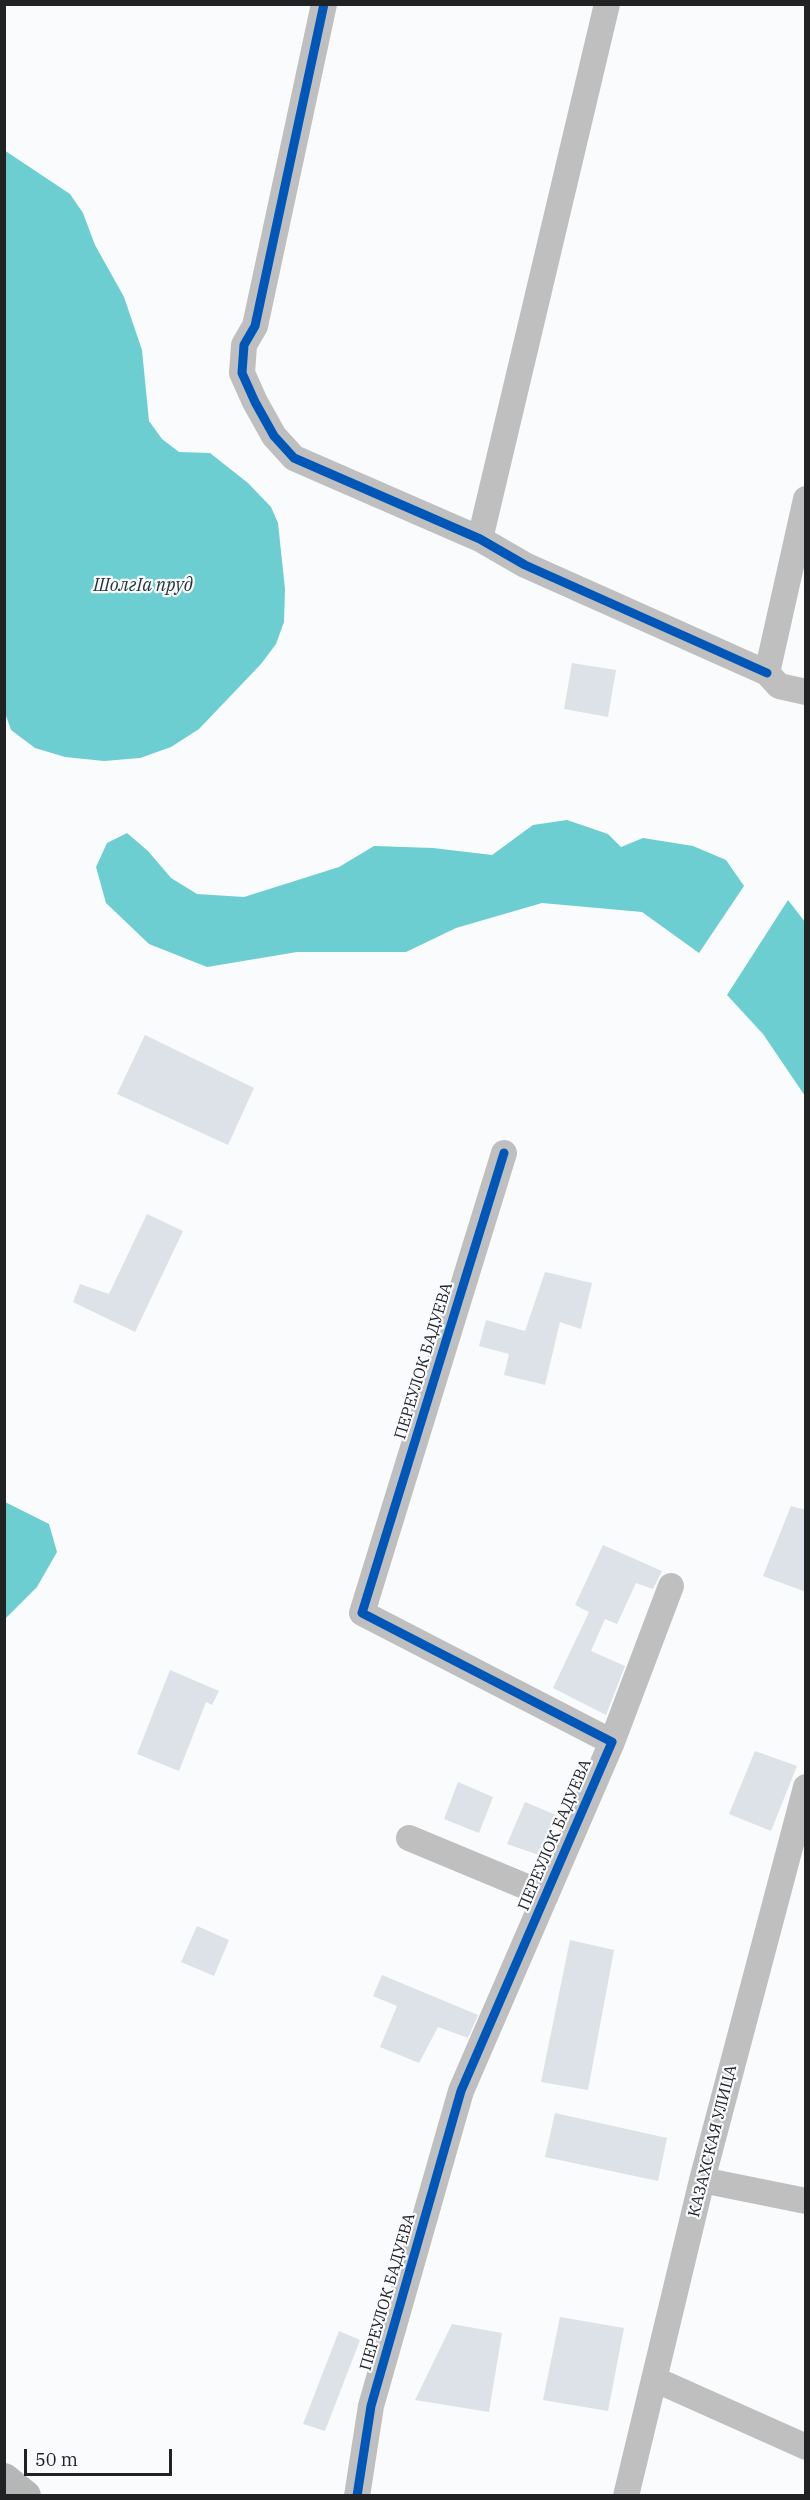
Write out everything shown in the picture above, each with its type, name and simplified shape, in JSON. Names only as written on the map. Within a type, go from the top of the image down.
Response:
[{"type":"main road","points":[[4,2479],[26,2496]]},
{"type":"street","points":[[324,4],[255,326],[244,345],[242,373],[274,436],[294,458],[480,539],[525,565],[767,673],[779,686],[806,693]]},
{"type":"street","points":[[480,539],[607,4]]},
{"type":"street","points":[[767,673],[806,499]]},
{"type":"street","name":"ПЕРЕУЛОК БАДУЕВА","points":[[357,2496],[371,2406],[461,2091],[612,1742],[362,1613],[504,1153]]},
{"type":"street","points":[[612,1742],[671,1586]]},
{"type":"street","name":"КАЗАХСКАЯ УЛИЦА","points":[[626,2496],[702,2180],[806,1787]]},
{"type":"street","points":[[409,1838],[546,1895]]},
{"type":"street","points":[[702,2180],[806,2200]]},
{"type":"street","points":[[654,2379],[806,2447]]},
{"type":"water","name":"ШолгIа пруд","points":[[4,150],[70,194],[83,213],[95,245],[124,297],[142,350],[149,421],[162,439],[179,452],[210,453],[248,483],[271,507],[278,523],[285,589],[284,622],[276,644],[261,664],[199,729],[171,747],[140,758],[104,761],[65,757],[35,748],[11,730],[5,713]]},
{"type":"water","points":[[567,820],[608,834],[621,847],[643,838],[693,846],[726,860],[744,886],[699,953],[642,912],[542,903],[456,928],[406,952],[297,952],[207,967],[149,944],[106,903],[96,867],[107,843],[127,833],[148,851],[171,878],[197,894],[244,897],[339,867],[374,846],[433,848],[492,855],[533,825]]},
{"type":"water","points":[[788,900],[805,922],[805,1096],[763,1034],[727,995]]},
{"type":"water","points":[[5,1502],[49,1524],[57,1552],[37,1587],[5,1619]]},
{"type":"building","points":[[572,663],[616,670],[608,717],[564,709]]},
{"type":"building","points":[[145,1035],[254,1088],[228,1145],[117,1094]]},
{"type":"building","points":[[147,1214],[183,1231],[135,1332],[73,1302],[80,1284],[109,1294]]},
{"type":"building","points":[[545,1272],[592,1283],[581,1329],[560,1322],[545,1385],[504,1375],[509,1354],[479,1346],[486,1320],[525,1331]]},
{"type":"building","points":[[791,1506],[806,1510],[806,1592],[763,1576]]},
{"type":"building","points":[[603,1545],[662,1571],[653,1589],[636,1583],[617,1624],[605,1619],[591,1651],[625,1666],[606,1715],[553,1688],[589,1612],[575,1605]]},
{"type":"building","points":[[170,1670],[219,1691],[212,1705],[206,1702],[179,1771],[137,1754]]},
{"type":"building","points":[[755,1751],[797,1766],[771,1831],[729,1814]]},
{"type":"building","points":[[458,1782],[493,1797],[479,1833],[444,1819]]},
{"type":"building","points":[[525,1802],[556,1815],[539,1855],[507,1844]]},
{"type":"building","points":[[197,1926],[229,1940],[214,1976],[181,1962]]},
{"type":"building","points":[[570,1940],[614,1950],[588,2090],[541,2082]]},
{"type":"building","points":[[382,1975],[478,2015],[468,2038],[438,2027],[419,2063],[380,2047],[397,2006],[373,1996]]},
{"type":"building","points":[[555,2113],[667,2138],[658,2181],[545,2157]]},
{"type":"building","points":[[560,2317],[624,2328],[608,2411],[543,2400]]},
{"type":"building","points":[[452,2324],[502,2333],[489,2412],[415,2400]]},
{"type":"building","points":[[339,2331],[360,2340],[325,2431],[303,2424]]},
{"type":"cycle path","points":[[324,4],[255,326],[244,345],[242,373],[274,436],[294,458],[480,539],[525,565],[767,673]]},
{"type":"cycle path","points":[[357,2496],[371,2406],[461,2091],[612,1742],[362,1613],[504,1153]]}]
